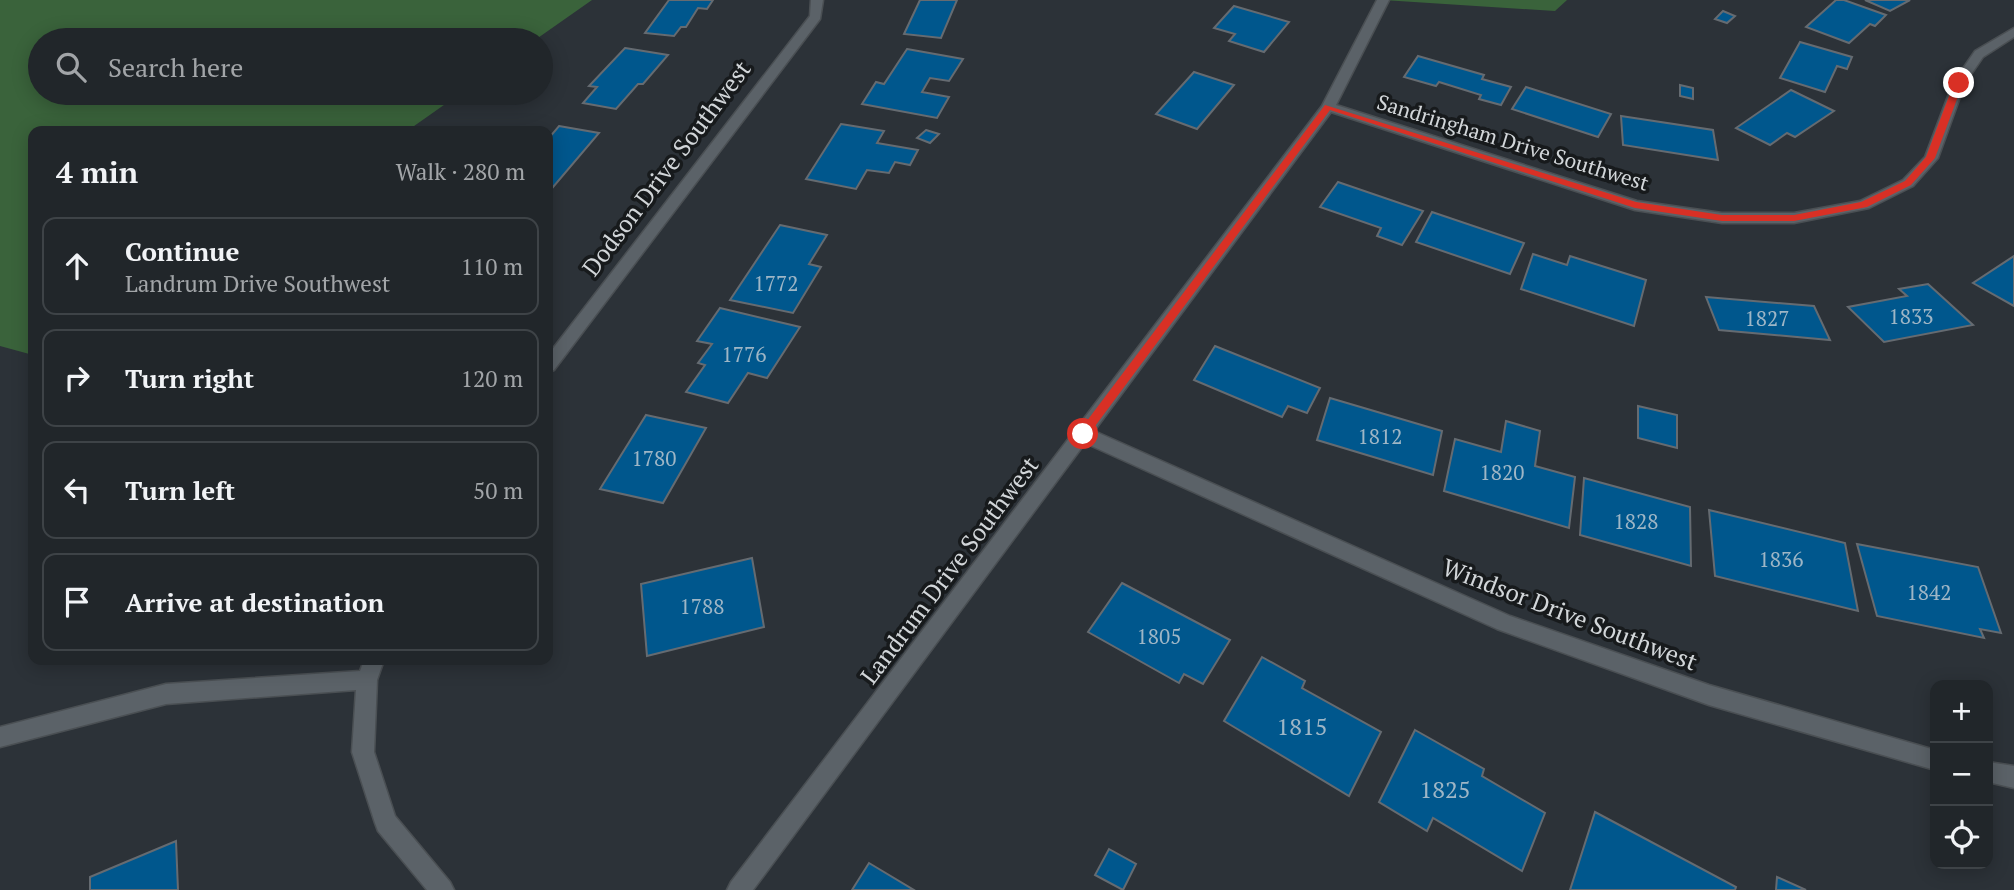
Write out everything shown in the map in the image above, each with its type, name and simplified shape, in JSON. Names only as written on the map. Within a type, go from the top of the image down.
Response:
[{"type":"street","name":"Dodson Drive Southwest","points":[[553,359],[816,16],[817,0]]},
{"type":"street","name":"Landrum Drive Southwest","points":[[739,890],[1328,107],[1383,0]]},
{"type":"street","name":"Sandringham Drive Southwest","points":[[1328,107],[1635,205],[1722,218],[1794,218],[1864,205],[1908,183],[1931,158],[1959,83],[1979,54],[2014,32]]},
{"type":"street","name":"Windsor Drive Southwest","points":[[1083,434],[1504,623],[1709,695],[1930,759]]},
{"type":"street","points":[[0,737],[166,694],[370,670],[363,752],[386,823],[442,890]]},
{"type":"street","points":[[1993,773],[2014,777]]},
{"type":"green space","points":[[0,0],[592,0],[552,28],[28,28],[28,105],[444,105],[414,126],[28,126],[28,354],[0,346]]},
{"type":"green space","points":[[1383,0],[1567,0],[1555,11]]},
{"type":"building","points":[[669,0],[713,0],[707,9],[698,8],[686,27],[681,27],[674,36],[645,33]]},
{"type":"building","points":[[920,0],[957,0],[941,38],[904,34]]},
{"type":"building","points":[[1836,0],[1844,0],[1886,15],[1875,26],[1870,24],[1849,43],[1806,27]]},
{"type":"building","points":[[1865,0],[1910,0],[1890,11]]},
{"type":"building","points":[[1234,6],[1289,22],[1264,52],[1229,41],[1235,34],[1214,28]]},
{"type":"building","points":[[1723,11],[1735,16],[1727,23],[1715,19]]},
{"type":"building","points":[[1800,42],[1852,57],[1847,69],[1837,66],[1825,92],[1780,78]]},
{"type":"building","points":[[625,48],[668,55],[643,84],[638,84],[616,109],[583,103],[597,87],[589,86]]},
{"type":"building","points":[[907,49],[963,59],[949,81],[930,78],[922,92],[949,97],[937,118],[862,104],[876,82],[884,84]]},
{"type":"building","points":[[1418,56],[1484,75],[1482,79],[1511,87],[1501,105],[1479,99],[1481,95],[1439,82],[1436,86],[1404,77]]},
{"type":"building","points":[[1194,72],[1234,85],[1197,129],[1156,114]]},
{"type":"building","points":[[1680,85],[1693,88],[1693,99],[1680,96]]},
{"type":"building","points":[[1526,87],[1611,114],[1598,137],[1512,109]]},
{"type":"building","points":[[1791,90],[1834,111],[1795,137],[1787,133],[1770,145],[1736,128]]},
{"type":"building","points":[[1621,116],[1713,130],[1718,160],[1623,145]]},
{"type":"building","points":[[841,124],[884,131],[877,143],[918,150],[910,165],[895,162],[889,173],[867,170],[856,189],[806,179]]},
{"type":"building","points":[[559,126],[599,133],[553,187],[553,133]]},
{"type":"building","points":[[926,130],[939,134],[930,143],[917,138]]},
{"type":"building","points":[[1338,182],[1423,211],[1402,245],[1377,236],[1381,228],[1320,207]]},
{"type":"building","points":[[1432,212],[1524,243],[1510,274],[1416,242]]},
{"type":"building","points":[[780,225],[827,235],[809,264],[821,267],[793,313],[730,300]]},
{"type":"building","points":[[1533,254],[1567,265],[1570,256],[1646,280],[1634,326],[1521,289]]},
{"type":"building","points":[[2014,256],[2014,306],[1973,283]]},
{"type":"building","points":[[1928,284],[1973,325],[1884,342],[1848,307],[1907,296],[1899,289]]},
{"type":"building","points":[[1706,297],[1814,306],[1830,340],[1719,330]]},
{"type":"building","points":[[720,308],[800,327],[767,378],[748,373],[728,403],[686,392],[705,365],[698,363],[712,344],[697,341]]},
{"type":"building","points":[[1215,346],[1320,388],[1307,413],[1288,406],[1282,417],[1194,380]]},
{"type":"building","points":[[1330,398],[1442,431],[1433,475],[1317,440]]},
{"type":"building","points":[[1638,406],[1677,415],[1677,448],[1638,438]]},
{"type":"building","points":[[646,415],[706,428],[663,503],[600,489]]},
{"type":"building","points":[[1506,421],[1540,431],[1535,466],[1575,477],[1569,528],[1444,491],[1455,439],[1501,452]]},
{"type":"building","points":[[1584,478],[1690,507],[1691,566],[1580,535]]},
{"type":"building","points":[[1709,510],[1845,543],[1858,611],[1715,576]]},
{"type":"building","points":[[1857,544],[1978,567],[2001,633],[1980,629],[1984,638],[1877,616]]},
{"type":"building","points":[[752,558],[764,627],[647,656],[641,584]]},
{"type":"building","points":[[1122,583],[1230,640],[1203,684],[1184,674],[1179,683],[1088,632]]},
{"type":"building","points":[[1262,657],[1305,681],[1302,688],[1381,732],[1349,796],[1224,721]]},
{"type":"building","points":[[1415,730],[1484,769],[1482,776],[1545,813],[1522,871],[1433,818],[1427,831],[1379,802]]},
{"type":"building","points":[[1595,812],[1736,887],[1735,890],[1570,890]]},
{"type":"building","points":[[176,841],[178,890],[90,890],[90,877]]},
{"type":"building","points":[[1109,849],[1136,864],[1123,890],[1095,875]]},
{"type":"building","points":[[869,863],[914,890],[852,890]]},
{"type":"building","points":[[1777,877],[1806,890],[1776,890]]},
{"type":"route","points":[[1083,434],[1328,107],[1635,205],[1722,218],[1794,218],[1864,205],[1908,183],[1931,158],[1959,83]]}]
